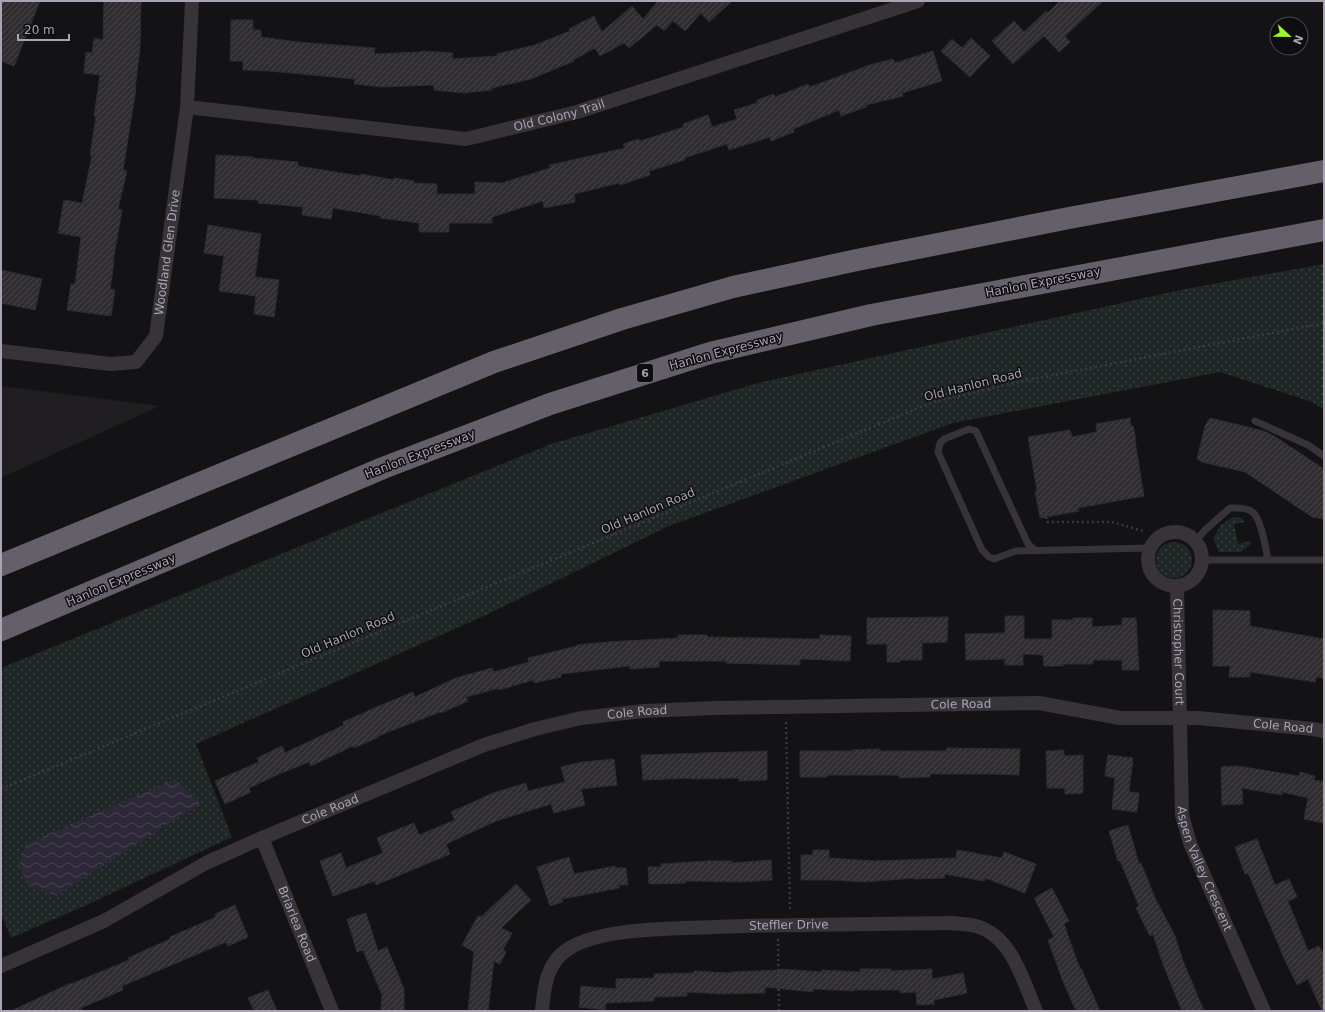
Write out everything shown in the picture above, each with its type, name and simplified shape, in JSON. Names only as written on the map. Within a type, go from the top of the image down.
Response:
[{"type":"highway","points":[[1,565],[494,362],[622,319],[733,287],[857,260],[1324,171]]},
{"type":"highway","name":"Hanlon Expressway","points":[[1,630],[383,468],[550,404],[689,359],[871,315],[1324,230]]},
{"type":"street","name":"Woodland Glen Drive","points":[[1,351],[116,364],[136,362],[156,336],[187,107],[192,1]]},
{"type":"street","name":"Old Colony Trail","points":[[187,107],[466,139],[577,112],[918,1]]},
{"type":"street","points":[[1181,532],[1189,535],[1196,541],[1202,553],[1201,568],[1197,576],[1191,581],[1176,587],[1163,584],[1153,576],[1149,568],[1148,560],[1150,548],[1158,538],[1165,533],[1181,532]]},
{"type":"street","name":"Christopher Court","points":[[1176,587],[1179,718]]},
{"type":"street","name":"Cole Road","points":[[1,966],[104,921],[206,863],[262,838],[484,745],[535,729],[581,718],[644,711],[1039,703],[1120,718],[1206,718],[1324,731]]},
{"type":"street","name":"Aspen Valley Crescent","points":[[1179,718],[1182,815],[1185,829],[1264,1011]]},
{"type":"street","name":"Briarlea Road","points":[[262,838],[332,1011]]},
{"type":"street","name":"Steffler Drive","points":[[542,1011],[545,983],[558,957],[577,944],[609,935],[646,930],[784,925],[951,923],[975,926],[986,930],[996,937],[1006,948],[1014,962],[1036,1011]]},
{"type":"lane","points":[[1255,421],[1308,445],[1324,456]]},
{"type":"lane","points":[[1036,550],[1028,544],[976,431],[969,429],[944,439],[938,447],[938,452],[985,555],[994,559],[1016,551],[1150,548]]},
{"type":"lane","points":[[1196,541],[1205,530],[1230,508],[1244,508],[1251,510],[1256,515],[1268,560]]},
{"type":"lane","points":[[1202,560],[1324,560]]},
{"type":"path","name":"Old Hanlon Road","points":[[1,789],[930,403],[1023,381],[1324,324]]},
{"type":"path","points":[[1046,517],[1047,522],[1112,522],[1143,531]]},
{"type":"path","points":[[779,1011],[784,925],[786,708]]},
{"type":"shaded area","points":[[1324,264],[1324,410],[1312,402],[1220,372],[953,423],[669,526],[486,615],[196,744],[232,837],[91,903],[11,938],[1,914],[1,668],[551,444],[758,383],[1185,289]]},
{"type":"shaded area","points":[[1,386],[160,406],[1,478]]},
{"type":"shaded area","points":[[1233,517],[1242,518],[1245,522],[1234,524],[1238,544],[1250,541],[1251,544],[1241,552],[1219,552],[1213,538],[1222,524]]},
{"type":"shaded area","points":[[1174,542],[1187,547],[1192,560],[1187,573],[1174,578],[1161,573],[1156,560],[1161,547]]},
{"type":"water","points":[[175,779],[201,803],[56,896],[28,885],[19,866],[26,844]]},
{"type":"building","points":[[1,1],[40,1],[14,66],[1,61]]},
{"type":"building","points":[[104,1],[141,2],[140,48],[136,89],[123,170],[127,171],[118,209],[122,210],[110,289],[115,290],[111,316],[67,310],[71,284],[75,284],[81,237],[58,233],[64,200],[82,203],[92,156],[90,155],[100,75],[84,73],[86,52],[92,53],[94,38],[103,40]]},
{"type":"building","points":[[658,1],[732,1],[709,22],[701,13],[685,31],[673,21],[664,31],[657,25],[629,48],[624,43],[600,56],[595,48],[573,60],[574,61],[531,79],[492,88],[492,90],[463,93],[434,90],[434,85],[382,87],[354,84],[355,79],[243,70],[243,61],[230,61],[231,20],[253,20],[253,30],[261,30],[261,37],[298,42],[375,48],[374,54],[422,51],[453,53],[452,59],[497,56],[497,54],[535,45],[570,31],[569,29],[594,16],[602,32],[632,6],[643,19]]},
{"type":"building","points":[[1060,1],[1103,1],[1065,36],[1070,42],[1059,52],[1044,36],[1013,64],[992,41],[1014,21],[1024,32],[1046,11],[1048,13]]},
{"type":"building","points":[[971,38],[990,56],[970,77],[941,51],[952,39],[962,48]]},
{"type":"building","points":[[933,51],[942,81],[902,93],[903,96],[866,105],[866,107],[841,116],[839,110],[793,129],[794,132],[771,141],[770,137],[729,150],[727,144],[684,158],[685,160],[649,171],[650,175],[620,185],[619,183],[574,194],[575,202],[544,208],[543,201],[492,217],[492,223],[449,223],[449,232],[419,232],[419,223],[380,218],[381,216],[333,208],[331,219],[302,215],[303,207],[258,203],[258,200],[214,198],[216,155],[298,162],[298,166],[360,176],[361,174],[394,180],[394,178],[414,181],[414,183],[437,184],[437,194],[475,194],[475,182],[502,183],[550,168],[550,165],[625,148],[623,144],[639,139],[640,141],[684,127],[683,124],[708,115],[712,127],[737,119],[734,110],[757,103],[757,100],[774,94],[775,97],[808,84],[810,87],[870,65],[893,59],[895,63]]},
{"type":"building","points":[[208,225],[261,234],[255,277],[279,280],[274,317],[254,314],[256,296],[219,291],[224,256],[204,253]]},
{"type":"building","points":[[1,270],[42,279],[35,310],[1,303]]},
{"type":"building","points":[[1130,418],[1136,440],[1144,496],[1078,508],[1079,511],[1040,518],[1028,437],[1070,430],[1072,437],[1097,432],[1096,424]]},
{"type":"building","points":[[1210,418],[1264,431],[1324,469],[1324,519],[1312,517],[1245,472],[1202,462],[1197,459],[1205,426]]},
{"type":"building","points":[[1213,610],[1250,611],[1250,626],[1324,639],[1324,678],[1316,677],[1315,682],[1250,672],[1250,677],[1229,677],[1230,666],[1213,666]]},
{"type":"building","points":[[1005,616],[1024,616],[1024,639],[1052,639],[1052,620],[1092,618],[1092,627],[1122,625],[1122,618],[1136,618],[1139,670],[1122,670],[1122,660],[1093,660],[1093,664],[1063,664],[1063,666],[1044,666],[1043,655],[1023,654],[1023,665],[1005,665],[1005,659],[966,660],[965,634],[1005,633]]},
{"type":"building","points":[[948,617],[947,642],[922,643],[922,660],[900,660],[900,662],[887,662],[887,644],[867,644],[867,618]]},
{"type":"building","points":[[678,635],[820,639],[820,635],[851,636],[850,661],[800,659],[800,665],[726,663],[726,661],[659,661],[659,667],[630,669],[629,666],[561,674],[561,677],[534,683],[533,680],[499,690],[499,688],[466,697],[468,701],[441,713],[440,712],[378,736],[379,737],[354,748],[353,746],[311,766],[309,762],[279,774],[249,788],[251,792],[225,804],[215,781],[259,762],[257,758],[282,746],[285,753],[344,725],[343,722],[379,706],[413,692],[415,697],[456,678],[492,668],[494,672],[529,662],[528,658],[577,645],[678,638]]},
{"type":"building","points":[[947,748],[1020,749],[1019,775],[930,774],[930,777],[899,778],[899,775],[827,775],[827,777],[800,777],[800,751],[852,751],[880,749],[880,751],[947,751]]},
{"type":"building","points":[[1064,750],[1064,756],[1083,755],[1083,793],[1065,794],[1065,788],[1047,788],[1046,751]]},
{"type":"building","points":[[767,751],[767,780],[739,781],[739,778],[691,778],[643,780],[641,755]]},
{"type":"building","points":[[1108,755],[1133,758],[1129,792],[1139,793],[1137,812],[1112,809],[1115,778],[1105,776]]},
{"type":"building","points":[[614,759],[617,785],[581,789],[585,805],[554,813],[551,804],[496,821],[446,844],[450,854],[376,885],[375,881],[333,896],[320,861],[341,853],[346,868],[383,853],[377,838],[386,834],[414,823],[419,835],[455,820],[451,812],[493,793],[526,783],[528,791],[565,782],[561,767],[583,762]]},
{"type":"building","points":[[1238,766],[1299,776],[1300,772],[1315,776],[1314,780],[1324,782],[1324,823],[1304,819],[1308,798],[1282,792],[1282,795],[1242,788],[1243,804],[1222,805],[1221,767]]},
{"type":"building","points":[[1128,825],[1139,864],[1141,863],[1155,898],[1175,936],[1183,961],[1204,1011],[1182,1011],[1164,967],[1153,934],[1150,936],[1136,908],[1139,906],[1120,861],[1118,861],[1109,831]]},
{"type":"building","points":[[1257,839],[1275,885],[1289,879],[1297,897],[1288,901],[1308,951],[1319,946],[1324,955],[1324,1011],[1322,1011],[1308,979],[1297,985],[1248,873],[1245,874],[1235,847]]},
{"type":"building","points":[[813,850],[829,850],[829,858],[874,861],[956,858],[957,850],[1002,858],[1004,852],[1036,864],[1025,893],[985,878],[984,881],[944,874],[945,878],[914,878],[864,882],[801,880],[801,855],[813,855]]},
{"type":"building","points":[[569,857],[574,874],[615,866],[615,868],[626,868],[628,885],[619,885],[619,888],[562,899],[563,902],[550,906],[537,867]]},
{"type":"building","points":[[771,860],[772,880],[741,882],[685,881],[685,883],[649,884],[648,867],[661,867],[661,864],[707,861],[732,861],[732,863]]},
{"type":"building","points":[[516,884],[531,900],[501,928],[512,933],[503,950],[506,952],[500,964],[494,961],[488,1011],[468,1011],[474,952],[462,945],[478,916],[481,917]]},
{"type":"building","points":[[1052,888],[1069,921],[1064,924],[1080,969],[1081,968],[1100,1011],[1076,1011],[1062,979],[1048,940],[1054,937],[1034,898]]},
{"type":"building","points":[[235,905],[248,937],[228,946],[226,942],[122,986],[123,990],[81,1008],[83,1011],[11,1011],[71,983],[129,960],[128,958],[170,939],[170,937],[216,917],[215,914]]},
{"type":"building","points":[[366,913],[378,951],[387,947],[404,989],[404,1011],[381,1011],[382,995],[363,950],[357,952],[347,919]]},
{"type":"building","points":[[781,969],[822,972],[822,970],[860,972],[860,969],[891,969],[891,971],[932,969],[932,979],[963,973],[967,993],[934,1000],[934,1004],[917,1005],[916,992],[900,993],[900,990],[853,991],[813,989],[813,992],[765,987],[765,993],[722,994],[687,992],[687,996],[654,997],[654,1001],[606,1003],[605,1010],[579,1007],[581,986],[616,989],[616,979],[654,978],[654,974],[694,973],[694,971],[731,973]]},
{"type":"building","points":[[268,990],[277,1011],[254,1011],[248,998]]}]
